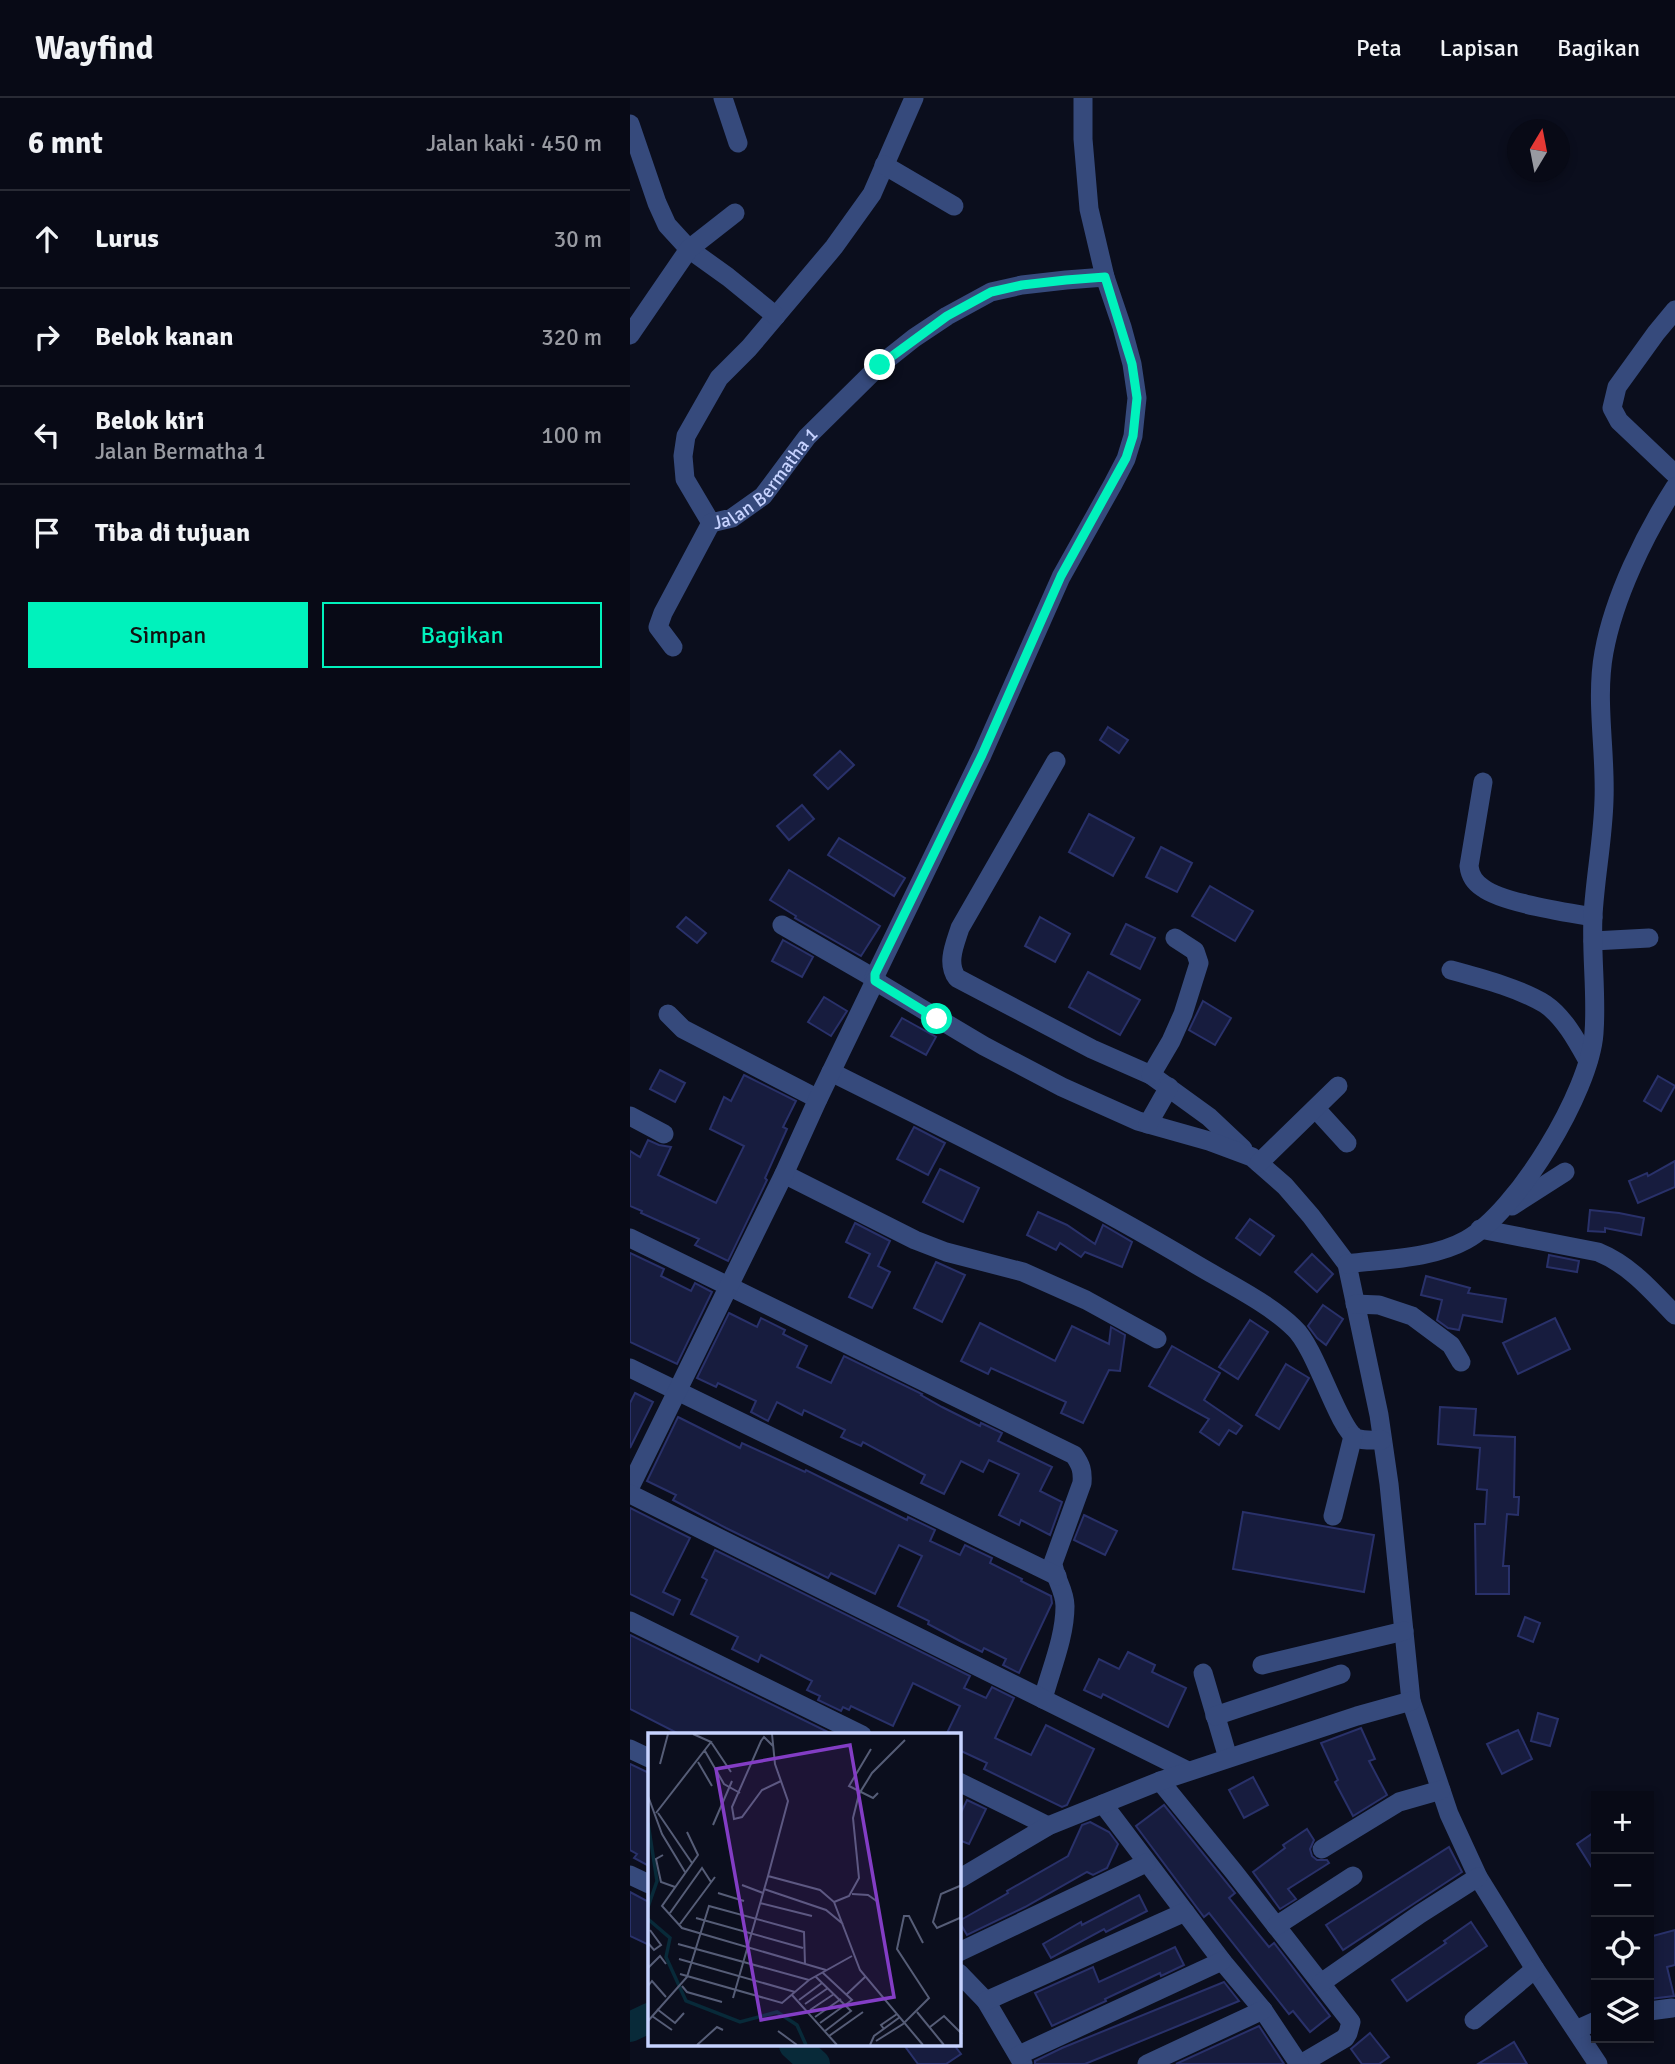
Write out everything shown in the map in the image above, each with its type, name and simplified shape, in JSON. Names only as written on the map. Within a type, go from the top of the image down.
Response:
[{"type":"street","points":[[723,98],[738,143]]},
{"type":"street","name":"Jalan Bermatha 1","points":[[915,98],[872,194],[834,247],[749,348],[719,378],[686,436],[683,456],[685,480],[711,523],[732,519],[763,496],[807,436],[871,374],[914,338],[947,316],[991,292],[1022,285],[1105,277]]},
{"type":"street","points":[[630,1488],[784,1174],[982,755],[1061,576],[1126,458],[1133,436],[1137,398],[1132,364],[1105,277],[1089,209],[1083,139],[1083,98]]},
{"type":"street","points":[[630,124],[667,225],[689,249],[776,316]]},
{"type":"street","points":[[884,165],[954,206]]},
{"type":"street","points":[[630,335],[689,249],[735,213]]},
{"type":"street","points":[[1675,310],[1617,387],[1612,408],[1619,421],[1675,474]]},
{"type":"street","points":[[1499,1214],[1566,1118],[1588,1060],[1594,1034],[1593,917],[1604,800],[1601,701],[1603,652],[1632,566],[1652,523],[1675,487]]},
{"type":"street","points":[[673,647],[658,626],[711,523]]},
{"type":"street","points":[[1056,761],[960,928],[951,958],[951,970],[957,978],[1018,1011],[1092,1049],[1151,1075],[1169,1087],[1209,1117],[1293,1194],[1347,1264],[1389,1484],[1411,1701],[1449,1814],[1478,1877],[1598,2064]]},
{"type":"street","points":[[1483,782],[1469,866],[1475,881],[1492,893],[1593,917]]},
{"type":"street","points":[[782,925],[984,1046],[1051,1081],[1110,1109],[1149,1124],[1209,1141],[1256,1160]]},
{"type":"street","points":[[1593,941],[1649,938]]},
{"type":"street","points":[[1151,1075],[1183,1014],[1199,963],[1195,951],[1175,939]]},
{"type":"street","points":[[1451,970],[1506,986],[1546,1004],[1570,1030],[1588,1060]]},
{"type":"street","points":[[668,1014],[683,1029],[818,1099]]},
{"type":"street","points":[[831,1072],[1021,1166],[1275,1312],[1297,1330],[1353,1436],[1359,1439],[1382,1440]]},
{"type":"street","points":[[1256,1160],[1316,1109],[1338,1086]]},
{"type":"street","points":[[1149,1124],[1169,1087]]},
{"type":"street","points":[[1316,1109],[1347,1143]]},
{"type":"street","points":[[630,1116],[664,1133]]},
{"type":"street","points":[[1347,1264],[1426,1255],[1465,1241],[1499,1214],[1565,1172]]},
{"type":"street","points":[[784,1174],[915,1240],[946,1252],[1023,1272],[1086,1300],[1157,1339]]},
{"type":"street","points":[[1480,1230],[1598,1252],[1632,1270],[1675,1315]]},
{"type":"street","points":[[630,1238],[1074,1455],[1083,1472],[1082,1483],[1054,1563],[1065,1604],[1063,1624],[1043,1699]]},
{"type":"street","points":[[1355,1304],[1380,1305],[1412,1316],[1451,1345],[1461,1362]]},
{"type":"street","points":[[630,1368],[1057,1576]]},
{"type":"street","points":[[1333,1516],[1353,1436]]},
{"type":"street","points":[[630,1494],[1188,1771]]},
{"type":"street","points":[[630,1621],[858,1733]]},
{"type":"street","points":[[1262,1665],[1404,1631]]},
{"type":"street","points":[[1203,1673],[1228,1758]]},
{"type":"street","points":[[1215,1716],[1341,1674]]},
{"type":"street","points":[[961,1878],[1048,1826],[1160,1781],[1357,1716],[1411,1701]]},
{"type":"street","points":[[630,1749],[648,1758]]},
{"type":"street","points":[[1103,1804],[1222,1961],[1263,2010],[1300,2064],[1345,2038],[1351,2022],[1347,2015],[1160,1781]]},
{"type":"street","points":[[961,1784],[1048,1826]]},
{"type":"street","points":[[1322,1849],[1399,1802],[1441,1790]]},
{"type":"street","points":[[961,1951],[1146,1863]]},
{"type":"street","points":[[630,1875],[648,1884]]},
{"type":"street","points":[[1276,1926],[1353,1876]]},
{"type":"street","points":[[1321,1983],[1478,1877]]},
{"type":"street","points":[[986,2001],[1185,1912]]},
{"type":"street","points":[[961,1975],[986,2001],[1021,2060],[1222,1961]]},
{"type":"street","points":[[1474,2020],[1535,1969]]},
{"type":"street","points":[[1654,2010],[1672,2008]]},
{"type":"street","points":[[1147,2064],[1263,2010]]},
{"type":"street","points":[[1576,2030],[1591,2023]]},
{"type":"building","points":[[1108,727],[1128,740],[1119,753],[1100,740]]},
{"type":"building","points":[[840,751],[854,765],[828,789],[814,775]]},
{"type":"building","points":[[802,805],[814,819],[789,840],[777,826]]},
{"type":"building","points":[[1089,814],[1134,838],[1113,876],[1069,852]]},
{"type":"building","points":[[839,838],[905,878],[894,896],[828,855]]},
{"type":"building","points":[[1161,847],[1192,863],[1177,892],[1146,877]]},
{"type":"building","points":[[789,870],[880,926],[861,956],[795,918],[796,916],[770,900]]},
{"type":"building","points":[[1210,886],[1253,911],[1235,941],[1192,916]]},
{"type":"building","points":[[686,917],[706,933],[697,943],[677,927]]},
{"type":"building","points":[[1040,917],[1070,934],[1055,962],[1025,946]]},
{"type":"building","points":[[1126,924],[1155,938],[1140,969],[1111,954]]},
{"type":"building","points":[[783,940],[813,957],[802,977],[772,961]]},
{"type":"building","points":[[1088,972],[1140,1000],[1120,1035],[1069,1007]]},
{"type":"building","points":[[824,997],[847,1011],[831,1036],[808,1022]]},
{"type":"building","points":[[1203,1001],[1231,1018],[1215,1045],[1189,1030]]},
{"type":"building","points":[[902,1018],[936,1037],[926,1055],[891,1036]]},
{"type":"building","points":[[660,1070],[685,1083],[675,1102],[650,1089]]},
{"type":"building","points":[[744,1075],[796,1101],[783,1127],[787,1129],[765,1178],[767,1180],[728,1261],[695,1245],[699,1239],[630,1206],[630,1151],[640,1157],[648,1140],[671,1147],[658,1175],[716,1203],[744,1146],[710,1129],[724,1097],[731,1101]]},
{"type":"building","points":[[1658,1076],[1675,1086],[1661,1111],[1644,1101]]},
{"type":"building","points":[[914,1127],[945,1143],[928,1175],[897,1159]]},
{"type":"building","points":[[1675,1161],[1675,1187],[1638,1203],[1629,1181],[1647,1173],[1648,1176]]},
{"type":"building","points":[[940,1169],[979,1188],[963,1222],[923,1202]]},
{"type":"building","points":[[1590,1210],[1644,1218],[1641,1235],[1605,1228],[1605,1232],[1588,1231]]},
{"type":"building","points":[[1038,1212],[1067,1225],[1095,1244],[1103,1225],[1132,1242],[1122,1267],[1085,1252],[1081,1257],[1060,1243],[1056,1250],[1027,1235]]},
{"type":"building","points":[[1250,1219],[1274,1236],[1260,1255],[1236,1238]]},
{"type":"building","points":[[855,1223],[890,1241],[878,1266],[890,1272],[872,1308],[849,1297],[870,1254],[846,1242]]},
{"type":"building","points":[[630,1253],[664,1269],[661,1276],[691,1291],[695,1283],[712,1292],[677,1364],[630,1342]]},
{"type":"building","points":[[1312,1254],[1333,1274],[1317,1292],[1295,1272]]},
{"type":"building","points":[[1549,1255],[1579,1261],[1577,1272],[1547,1267]]},
{"type":"building","points":[[936,1262],[965,1275],[942,1322],[914,1308]]},
{"type":"building","points":[[1426,1276],[1470,1288],[1468,1293],[1506,1299],[1502,1322],[1463,1315],[1459,1330],[1448,1328],[1437,1320],[1442,1300],[1421,1295]]},
{"type":"building","points":[[1323,1305],[1343,1319],[1326,1345],[1308,1326]]},
{"type":"building","points":[[729,1313],[757,1327],[761,1318],[785,1330],[783,1334],[807,1346],[797,1367],[831,1383],[844,1356],[980,1426],[981,1423],[1002,1433],[998,1441],[1052,1467],[1040,1491],[1062,1502],[1050,1535],[1021,1520],[1019,1525],[999,1515],[1019,1474],[989,1460],[983,1472],[961,1461],[944,1494],[921,1483],[925,1475],[863,1442],[861,1446],[841,1437],[845,1430],[804,1410],[802,1415],[777,1402],[768,1421],[751,1412],[756,1401],[718,1383],[716,1387],[697,1378]]},
{"type":"building","points":[[1555,1318],[1570,1349],[1518,1374],[1503,1343]]},
{"type":"building","points":[[1250,1320],[1268,1332],[1238,1379],[1219,1367]]},
{"type":"building","points":[[980,1323],[1055,1361],[1072,1326],[1109,1344],[1111,1327],[1125,1335],[1120,1371],[1109,1370],[1083,1423],[1061,1413],[1066,1402],[991,1368],[988,1374],[961,1361]]},
{"type":"building","points":[[1172,1346],[1220,1373],[1204,1400],[1242,1426],[1236,1434],[1229,1430],[1219,1445],[1200,1432],[1209,1419],[1149,1386]]},
{"type":"building","points":[[1286,1364],[1309,1378],[1279,1429],[1256,1415]]},
{"type":"building","points":[[635,1393],[653,1402],[630,1448],[630,1403]]},
{"type":"building","points":[[1440,1407],[1476,1409],[1474,1435],[1515,1437],[1514,1497],[1519,1497],[1518,1515],[1507,1514],[1503,1566],[1509,1566],[1509,1594],[1476,1594],[1475,1524],[1485,1524],[1487,1490],[1477,1489],[1480,1448],[1438,1444]]},
{"type":"building","points":[[678,1417],[740,1448],[742,1443],[805,1472],[806,1470],[907,1520],[908,1517],[935,1530],[930,1541],[960,1555],[965,1545],[992,1558],[990,1563],[1051,1596],[1052,1603],[1019,1673],[1003,1665],[1006,1659],[984,1648],[982,1652],[898,1606],[922,1556],[899,1545],[875,1594],[831,1573],[828,1578],[726,1528],[673,1500],[676,1495],[647,1481]]},
{"type":"building","points":[[630,1508],[690,1538],[663,1592],[680,1600],[673,1615],[630,1594]]},
{"type":"building","points":[[1243,1512],[1374,1535],[1364,1592],[1233,1569]]},
{"type":"building","points":[[1084,1515],[1117,1531],[1105,1555],[1074,1540]]},
{"type":"building","points":[[715,1550],[970,1676],[964,1688],[986,1698],[992,1687],[1014,1698],[995,1738],[1031,1755],[1046,1725],[1094,1749],[1067,1805],[1062,1807],[984,1769],[987,1763],[961,1751],[961,1733],[947,1733],[960,1706],[913,1683],[893,1726],[851,1706],[849,1710],[843,1707],[841,1711],[818,1700],[820,1696],[807,1690],[812,1681],[761,1655],[758,1662],[732,1649],[738,1637],[691,1614],[707,1580],[702,1577]]},
{"type":"building","points":[[1525,1617],[1540,1623],[1533,1642],[1518,1636]]},
{"type":"building","points":[[630,1635],[830,1733],[677,1733],[630,1709]]},
{"type":"building","points":[[1128,1652],[1155,1665],[1152,1672],[1186,1688],[1168,1727],[1103,1694],[1101,1698],[1084,1690],[1099,1659],[1119,1669]]},
{"type":"building","points":[[1538,1713],[1558,1719],[1550,1746],[1531,1741]]},
{"type":"building","points":[[1361,1728],[1375,1759],[1369,1761],[1387,1795],[1353,1816],[1335,1782],[1338,1780],[1321,1743]]},
{"type":"building","points":[[1518,1730],[1532,1759],[1502,1774],[1487,1744]]},
{"type":"building","points":[[630,1764],[648,1773],[648,1865],[634,1858],[637,1854],[630,1850]]},
{"type":"building","points":[[1253,1777],[1268,1805],[1244,1818],[1229,1790]]},
{"type":"building","points":[[967,1800],[986,1809],[969,1844],[961,1841],[961,1813]]},
{"type":"building","points":[[1164,1805],[1235,1893],[1229,1898],[1269,1947],[1274,1943],[1330,2016],[1310,2032],[1293,2011],[1289,2014],[1209,1913],[1204,1917],[1136,1826]]},
{"type":"building","points":[[1090,1822],[1109,1832],[1118,1844],[1107,1868],[1093,1875],[1087,1872],[1025,1907],[967,1935],[961,1920],[1068,1856],[1082,1825]]},
{"type":"building","points":[[1307,1829],[1314,1840],[1310,1849],[1312,1856],[1329,1863],[1288,1889],[1296,1899],[1280,1909],[1253,1872],[1285,1848],[1283,1845]]},
{"type":"building","points":[[1591,1834],[1591,1866],[1577,1844]]},
{"type":"building","points":[[1449,1847],[1462,1872],[1343,1950],[1326,1925]]},
{"type":"building","points":[[630,1892],[648,1901],[648,1945],[630,1936]]},
{"type":"building","points":[[1139,1895],[1147,1911],[1106,1932],[1104,1929],[1051,1958],[1043,1944],[1081,1922],[1082,1925]]},
{"type":"building","points":[[1471,1922],[1487,1946],[1407,2001],[1392,1980],[1446,1943],[1444,1941]]},
{"type":"building","points":[[1675,1930],[1675,1965],[1667,1967],[1674,1996],[1654,1998],[1654,1936]]},
{"type":"building","points":[[1175,1947],[1184,1965],[1161,1976],[1160,1973],[1052,2026],[1035,1993],[1093,1967],[1099,1982]]},
{"type":"building","points":[[1224,1982],[1239,2001],[1085,2064],[1035,2064],[1035,2061],[1062,2048]]},
{"type":"building","points":[[1259,2026],[1284,2064],[1176,2064]]},
{"type":"building","points":[[1370,2033],[1389,2057],[1379,2064],[1362,2064],[1351,2049]]},
{"type":"building","points":[[1514,2042],[1527,2064],[1478,2064]]},
{"type":"building","points":[[905,2046],[955,2046],[961,2054],[946,2064],[918,2064]]},
{"type":"waterway","points":[[630,2027],[648,2018]]},
{"type":"waterway","points":[[795,2046],[815,2064]]},
{"type":"route","points":[[880,365],[947,316],[991,292],[1022,285],[1105,277],[1132,364],[1137,398],[1133,436],[1126,458],[1061,576],[982,755],[875,974],[875,981],[937,1019]]}]
